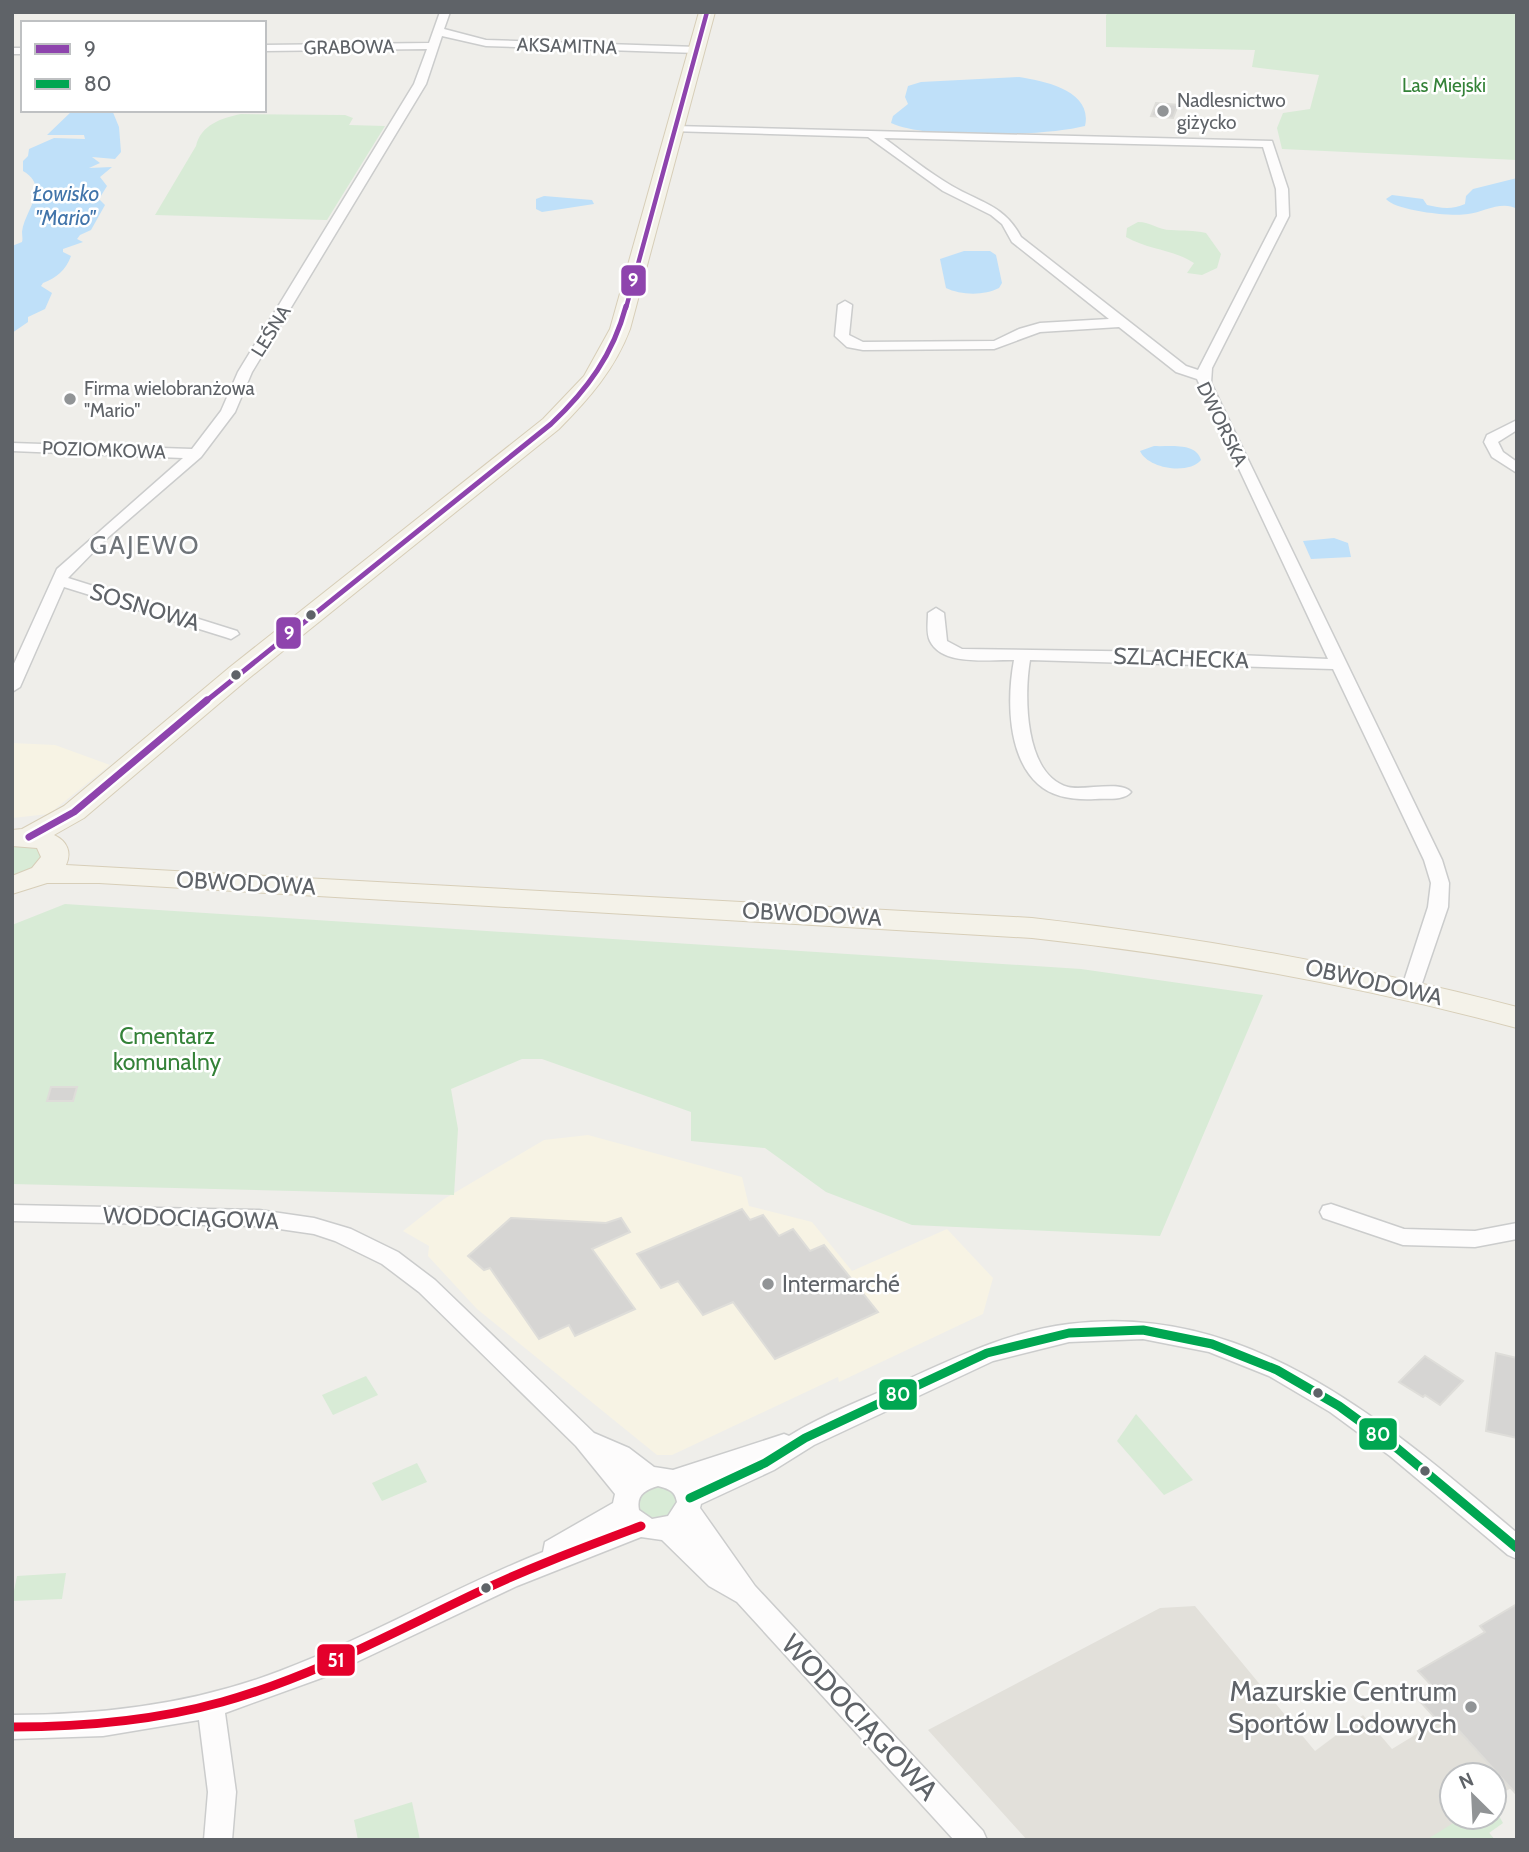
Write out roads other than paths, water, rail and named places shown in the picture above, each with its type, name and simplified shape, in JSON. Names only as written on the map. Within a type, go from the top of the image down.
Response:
[{"type":"main road","points":[[12,885],[38,851],[74,812],[228,681],[541,433],[580,396],[608,357],[620,329],[707,12]]},
{"type":"main road","name":"OBWODOWA","points":[[38,851],[99,874],[1032,928],[1183,945],[1411,990],[1517,1018]]},
{"type":"street","name":"LEŚNA","points":[[12,687],[63,572],[91,544],[196,454],[228,412],[245,372],[421,84],[445,12]]},
{"type":"street","name":"AKSAMITNA","points":[[437,39],[450,32],[466,40],[486,43],[697,50]]},
{"type":"street","name":"GRABOWA","points":[[266,48],[437,39]]},
{"type":"street","points":[[674,130],[1268,144],[1284,200],[1283,216],[1203,376]]},
{"type":"street","name":"DWORSKA","points":[[871,134],[947,188],[1002,217],[1016,239],[1184,372],[1203,376],[1207,391],[1247,475],[1423,834],[1440,883],[1438,907],[1411,990]]},
{"type":"street","points":[[845,305],[842,336],[852,344],[863,346],[994,345],[1005,344],[1023,331],[1042,327],[1124,323]]},
{"type":"street","points":[[1517,424],[1492,438],[1491,442],[1497,454],[1517,469]]},
{"type":"street","name":"POZIOMKOWA","points":[[12,447],[196,454]]},
{"type":"street","name":"SOSNOWA","points":[[59,580],[231,634]]},
{"type":"street","name":"SZLACHECKA","points":[[936,613],[936,636],[943,648],[961,654],[1339,664]]},
{"type":"street","points":[[1023,654],[1019,672],[1020,710],[1025,746],[1040,780],[1059,791],[1122,792]]},
{"type":"street","points":[[1331,1212],[1403,1237],[1475,1239],[1517,1231]]},
{"type":"street","name":"WODOCIĄGOWA","points":[[12,1213],[259,1218],[314,1226],[343,1235],[379,1252],[427,1286],[585,1439],[632,1509]]},
{"type":"street","points":[[685,1496],[765,1463],[805,1438],[987,1353],[1062,1333],[1100,1330],[1168,1334],[1245,1354],[1320,1391],[1381,1434],[1517,1548]]},
{"type":"street","name":"WODOCIĄGOWA","points":[[585,1439],[620,1455],[649,1477]]},
{"type":"street","points":[[632,1509],[636,1483],[649,1477],[658,1476],[685,1496]]},
{"type":"street","points":[[632,1509],[667,1528],[684,1518],[685,1496]]},
{"type":"street","name":"WODOCIĄGOWA","points":[[685,1496],[710,1542],[737,1574],[746,1594]]},
{"type":"street","points":[[12,1727],[95,1726],[138,1721],[211,1705],[299,1676],[509,1578],[632,1509]]},
{"type":"street","name":"WODOCIĄGOWA","points":[[667,1528],[718,1578],[746,1594],[974,1840]]},
{"type":"street","points":[[211,1705],[222,1792],[218,1840]]},
{"type":"water","points":[[1019,77],[1053,85],[1074,96],[1082,104],[1086,114],[1085,126],[1043,132],[987,135],[931,132],[891,123],[893,116],[908,104],[905,97],[908,86],[921,82]]},
{"type":"water","name":"Łowisko \"Mario\"","points":[[71,112],[113,112],[119,127],[121,152],[115,159],[92,157],[100,163],[89,168],[112,167],[100,177],[107,186],[99,199],[105,205],[91,230],[77,239],[83,242],[63,249],[63,252],[71,256],[63,269],[41,286],[52,293],[45,309],[28,317],[28,322],[12,333],[12,246],[22,242],[24,224],[36,192],[31,177],[23,171],[23,161],[28,156],[29,149],[54,138],[85,139],[84,135],[47,135]]},
{"type":"water","points":[[1517,178],[1517,209],[1505,206],[1460,215],[1438,214],[1401,207],[1386,199],[1392,195],[1423,199],[1427,205],[1432,206],[1455,207],[1465,204],[1466,196],[1473,189]]},
{"type":"water","points":[[544,196],[592,200],[594,204],[542,212],[536,209],[536,199]]},
{"type":"water","points":[[964,251],[990,251],[996,255],[1002,283],[999,288],[972,294],[946,288],[940,259]]},
{"type":"water","points":[[1154,446],[1188,448],[1194,450],[1201,460],[1188,467],[1160,466],[1144,457],[1140,451]]},
{"type":"water","points":[[1334,538],[1348,543],[1351,557],[1311,559],[1303,541]]},
{"type":"place","name":"Nadlesnictwo giżycko","points":[[1163,111]]},
{"type":"place","name":"Firma wielobranżowa \"Mario\"","points":[[70,399]]},
{"type":"place","name":"Intermarché","points":[[768,1284]]},
{"type":"place","name":"Mazurskie Centrum Sportów Lodowych","points":[[1471,1707]]},
{"type":"district","name":"GAJEWO","points":[[145,545]]},
{"type":"park label","name":"Las Miejski","points":[[1444,85]]},
{"type":"park label","name":"Cmentarz komunalny","points":[[167,1049]]}]
